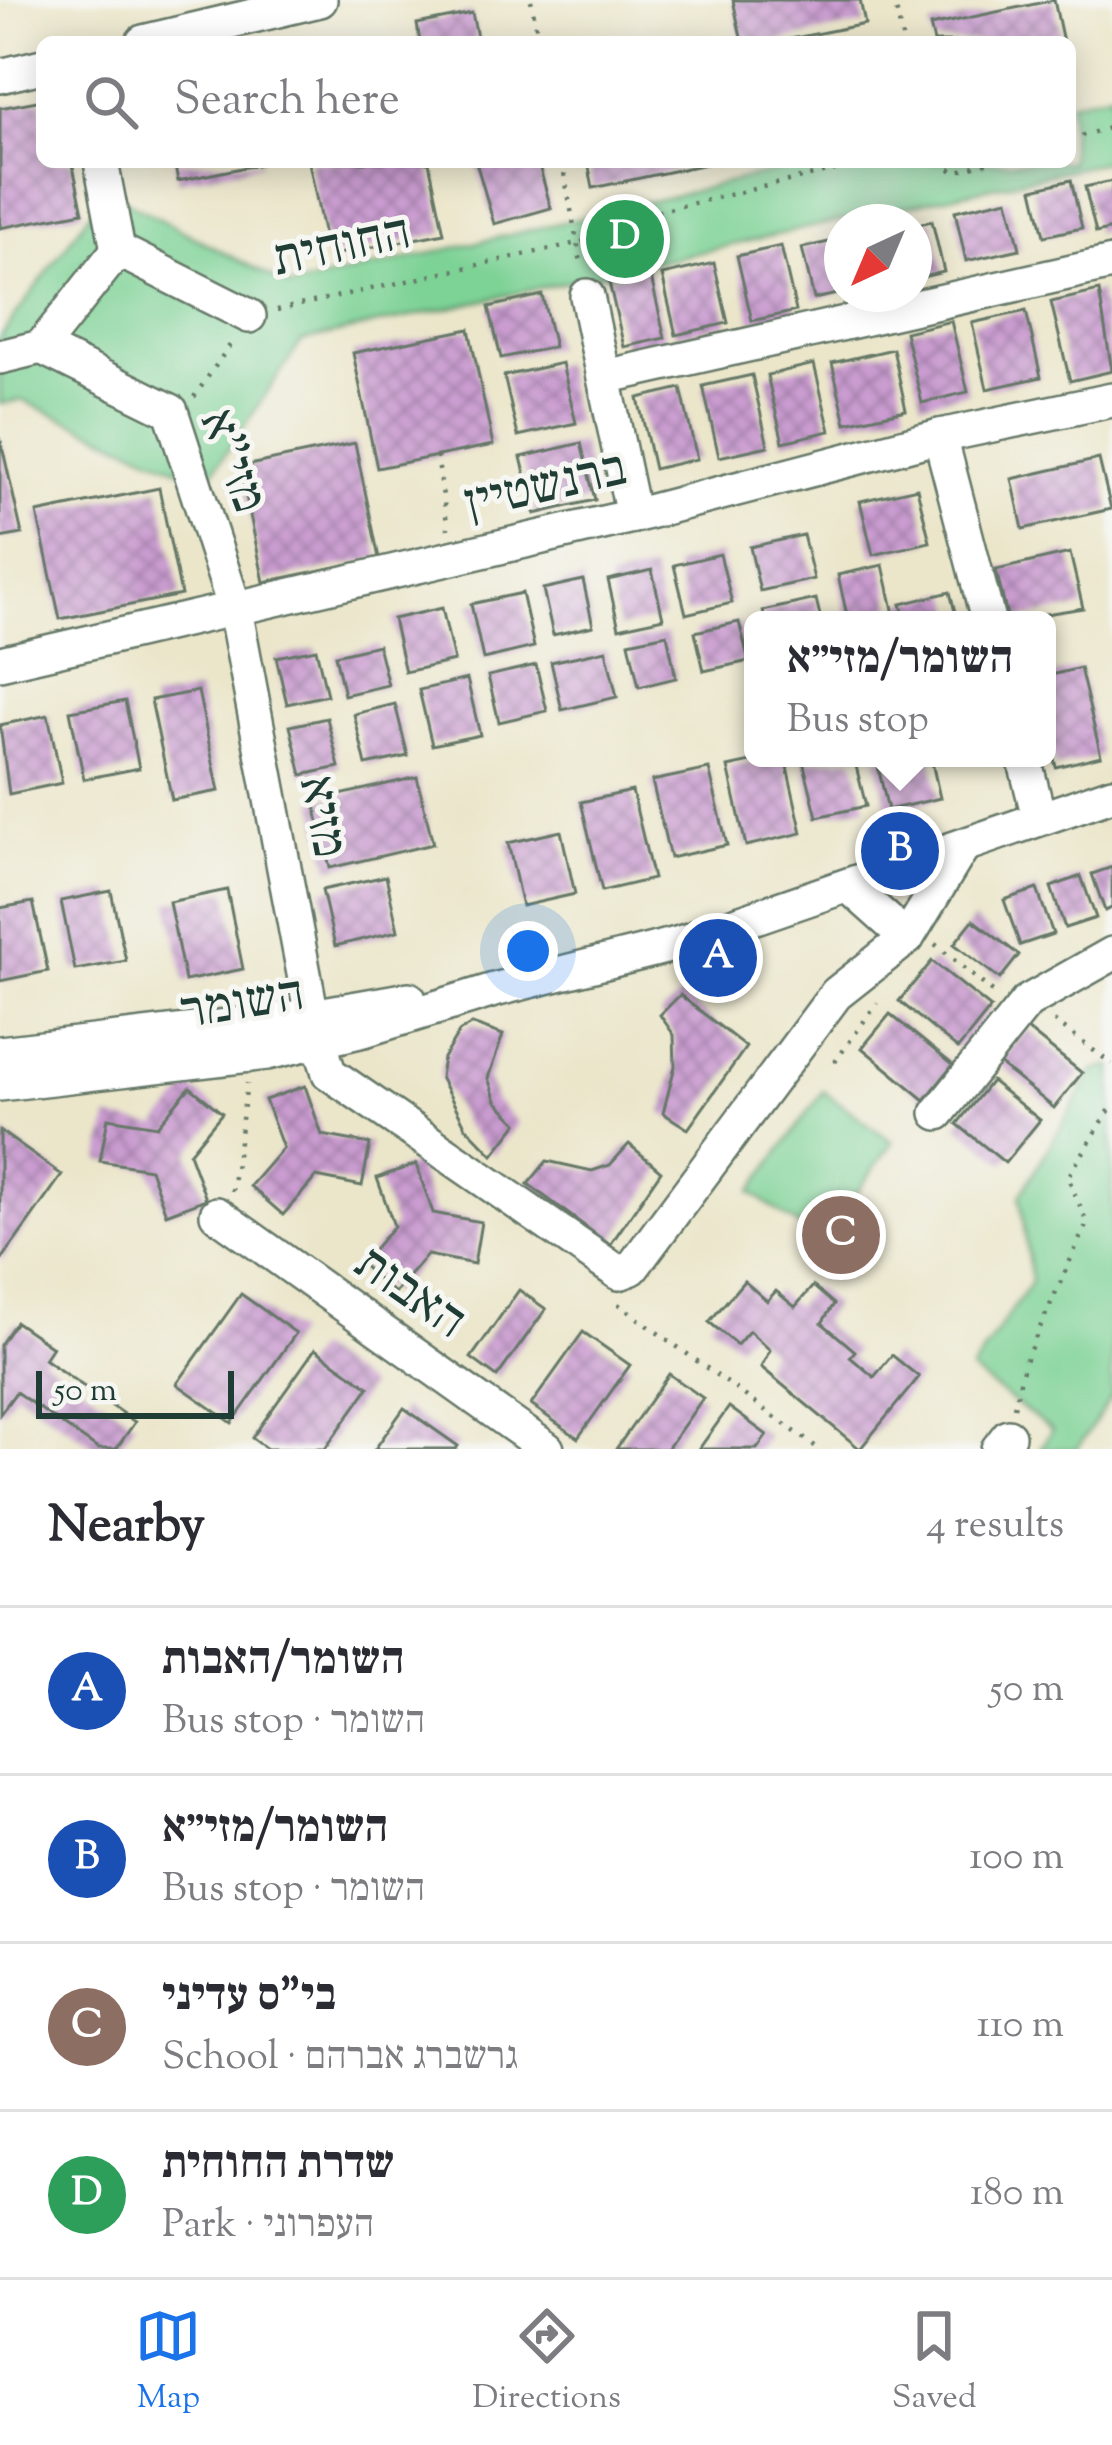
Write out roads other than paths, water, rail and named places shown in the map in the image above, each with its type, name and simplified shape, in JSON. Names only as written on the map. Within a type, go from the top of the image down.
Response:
[{"type":"street","points":[[168,36],[320,0]]},
{"type":"street","points":[[0,76],[36,67]]},
{"type":"street","points":[[0,358],[41,347],[118,250],[102,168]]},
{"type":"street","name":"החוחית","points":[[118,250],[249,316]]},
{"type":"street","points":[[605,377],[1112,263]]},
{"type":"street","points":[[587,296],[633,516]]},
{"type":"street","name":"מזי\"א","points":[[41,347],[170,412],[235,609]]},
{"type":"street","name":"ברנשטיין","points":[[0,663],[633,516],[940,436],[1112,400]]},
{"type":"street","points":[[940,436],[986,611]]},
{"type":"street","name":"מזיא","points":[[235,609],[316,1029]]},
{"type":"street","points":[[1026,767],[1039,817]]},
{"type":"street","name":"השומר","points":[[0,1053],[316,1029],[494,990],[677,944],[851,888],[1112,794]]},
{"type":"street","points":[[316,1029],[328,1073],[619,1273],[632,1268],[836,994],[916,936],[963,846]]},
{"type":"street","points":[[851,888],[916,936]]},
{"type":"street","points":[[938,1113],[1023,1007],[1112,955]]},
{"type":"street","name":"השומר","points":[[0,1084],[251,1054],[316,1029]]},
{"type":"street","name":"האבות","points":[[222,1218],[547,1449]]},
{"type":"place","name":"שדרת החוחית","points":[[625,239]]},
{"type":"place","name":"השומר/מזי״א","points":[[900,851]]},
{"type":"place","name":"השומר/האבות","points":[[718,958]]},
{"type":"place","name":"בי\"ס עדיני","points":[[841,1235]]}]
